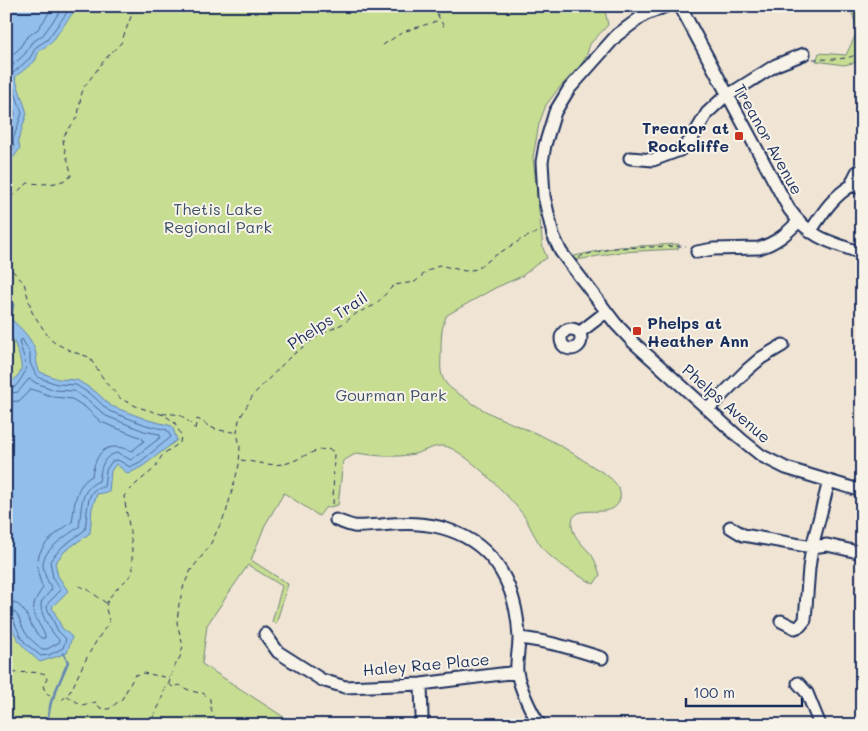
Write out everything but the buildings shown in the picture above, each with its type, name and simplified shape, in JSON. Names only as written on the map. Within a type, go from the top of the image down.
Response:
[{"type":"street","name":"Treanor Avenue","points":[[680,6],[727,96],[798,222],[822,239],[862,252]]},
{"type":"street","name":"Phelps Avenue","points":[[659,7],[631,24],[618,35],[568,89],[555,112],[545,144],[542,162],[544,196],[550,227],[561,252],[606,312],[634,343],[742,440],[762,456],[786,468],[862,491]]},
{"type":"street","points":[[630,158],[654,160],[680,150],[691,140],[707,113],[716,104],[776,65],[808,56]]},
{"type":"street","points":[[810,232],[833,199],[841,191],[858,186],[854,176],[862,170]]},
{"type":"street","points":[[697,252],[713,249],[759,248],[766,246],[782,237],[798,222]]},
{"type":"street","points":[[579,333],[606,312]]},
{"type":"street","points":[[708,409],[746,370],[761,358],[784,346]]},
{"type":"street","points":[[781,621],[795,628],[800,626],[805,620],[812,547],[829,481]]},
{"type":"street","points":[[336,520],[356,526],[412,523],[431,525],[467,537],[485,550],[506,578],[515,608],[519,638],[517,672],[531,712],[540,725]]},
{"type":"street","points":[[730,527],[743,535],[812,547],[827,545],[862,553]]},
{"type":"street","name":"Haley Rae Place","points":[[265,634],[278,652],[322,680],[345,687],[421,684],[517,672]]},
{"type":"street","points":[[519,638],[563,645],[602,658]]},
{"type":"street","points":[[798,683],[808,693],[820,725]]},
{"type":"street","points":[[419,725],[422,717],[421,684]]},
{"type":"path","points":[[6,204],[13,195],[28,183],[52,184],[63,181],[70,176],[69,158],[64,152],[63,136],[78,116],[84,87],[106,58],[121,43],[135,6]]},
{"type":"path","points":[[433,6],[444,27]]},
{"type":"path","points":[[383,45],[403,32],[440,20]]},
{"type":"path","points":[[857,53],[862,34]]},
{"type":"path","points":[[808,56],[845,58],[862,51]]},
{"type":"path","name":"Phelps Trail","points":[[149,725],[160,704],[183,646],[177,623],[184,585],[191,570],[209,547],[222,524],[240,460],[237,432],[239,420],[253,394],[291,356],[318,336],[357,313],[375,305],[392,286],[415,282],[426,272],[439,265],[465,271],[477,269],[522,239],[550,227]]},
{"type":"path","points":[[570,264],[583,255],[615,248],[686,246]]},
{"type":"path","points":[[6,264],[24,283],[32,312],[50,339],[67,349],[89,357],[107,384],[122,399],[138,407],[161,414],[175,423],[181,435],[180,443],[163,454],[154,470],[125,494],[125,513],[131,536],[133,570],[126,580],[117,586],[107,604],[109,623],[97,639],[76,682],[66,696],[62,700],[57,700],[48,694],[43,686],[47,679],[45,674],[41,672],[31,674],[6,673]]},
{"type":"path","points":[[161,414],[175,413],[184,417],[195,429],[197,419],[204,421],[208,427],[221,429],[225,432],[237,432]]},
{"type":"path","points":[[240,460],[283,465],[319,450],[333,450],[333,508]]},
{"type":"path","points":[[79,586],[87,589],[107,604]]},
{"type":"path","points":[[66,696],[82,705],[96,702],[100,708],[109,709],[122,699],[135,675],[143,673],[170,678]]},
{"type":"path","points":[[169,683],[173,687],[180,685],[186,689],[203,693],[210,698],[209,706],[212,713],[222,725]]},
{"type":"green space","name":"Thetis Lake Regional Park","points":[[6,6],[604,6],[608,25],[590,44],[586,57],[580,66],[546,105],[539,124],[533,157],[543,248],[547,258],[522,276],[495,288],[447,315],[442,333],[441,363],[443,379],[448,386],[471,403],[490,414],[559,445],[607,475],[617,486],[620,491],[620,498],[616,506],[610,510],[578,513],[573,518],[572,526],[575,535],[593,557],[600,575],[594,584],[549,555],[538,541],[524,516],[510,499],[475,465],[452,449],[440,446],[400,456],[378,456],[357,453],[343,461],[338,505],[325,508],[319,516],[284,493],[265,525],[251,560],[288,584],[276,624],[272,622],[282,586],[248,565],[207,625],[202,664],[296,725],[6,725]]},
{"type":"green space","points":[[850,8],[862,8],[862,61],[844,65],[816,61],[819,53],[846,55],[858,30]]},
{"type":"green space","points":[[679,244],[678,249],[620,252],[577,260],[574,256],[618,247]]},
{"type":"water","points":[[6,6],[81,6],[72,14],[51,43],[39,51],[35,61],[15,77],[27,113],[18,141],[20,148],[14,157],[6,160]]},
{"type":"water","points":[[6,301],[14,304],[11,319],[23,330],[32,343],[40,372],[58,379],[77,380],[96,392],[111,406],[148,420],[172,426],[177,440],[143,466],[128,474],[116,464],[111,471],[109,492],[97,494],[92,508],[90,533],[65,551],[55,563],[58,576],[68,591],[52,607],[62,628],[72,637],[67,653],[40,662],[19,641],[6,615],[6,383],[11,383],[15,379],[21,370],[21,366],[13,340],[9,332],[6,332]]},
{"type":"waterway","points":[[43,725],[48,717],[51,702],[68,662],[63,653]]},
{"type":"place","name":"Treanor at Rockcliffe","points":[[739,136]]},
{"type":"place","name":"Phelps at Heather Ann","points":[[637,331]]},
{"type":"park label","name":"Gourman Park","points":[[391,394]]}]
